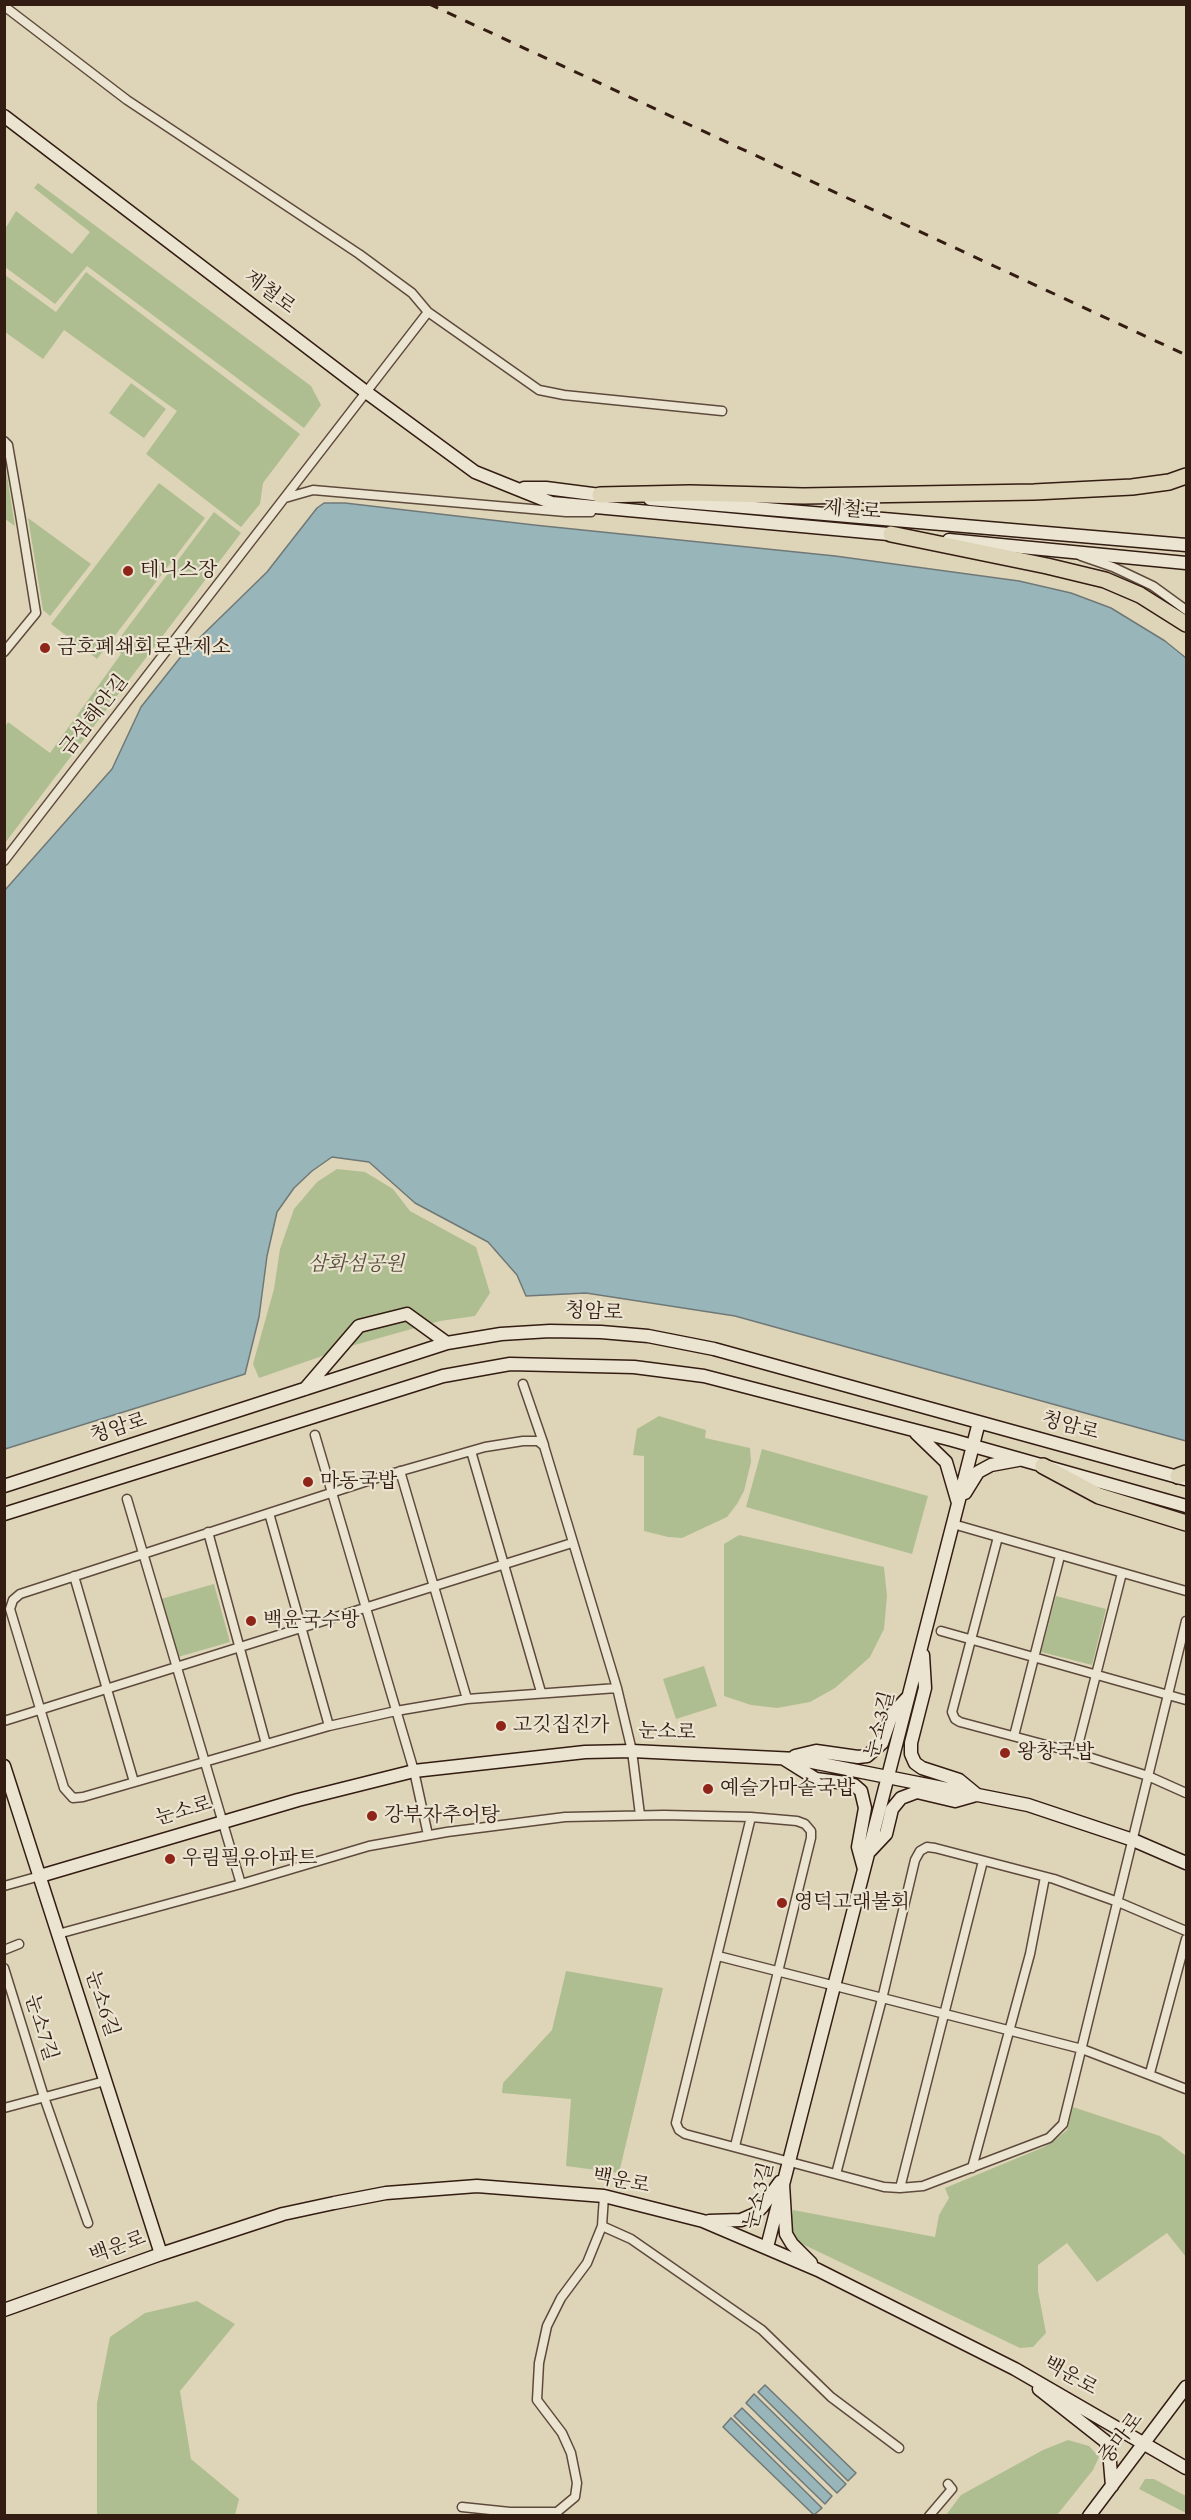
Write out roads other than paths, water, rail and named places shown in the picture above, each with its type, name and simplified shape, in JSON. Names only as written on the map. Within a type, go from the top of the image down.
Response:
[{"type":"highway","points":[[600,495],[690,493],[802,496],[1091,489],[1132,487],[1169,482],[1186,477]]},
{"type":"highway","points":[[891,534],[1078,572],[1106,580],[1140,595],[1186,624]]},
{"type":"highway","points":[[1043,1466],[1099,1496],[1186,1523]]},
{"type":"main road","name":"제철로","points":[[4,116],[366,392],[476,472],[552,503],[1186,563]]},
{"type":"main road","name":"제철로","points":[[518,488],[546,488],[600,495],[1186,545]]},
{"type":"main road","points":[[304,1390],[359,1326],[406,1314],[447,1343]]},
{"type":"main road","name":"청암로","points":[[4,1486],[447,1343],[501,1334],[550,1331],[648,1336],[714,1349],[1184,1476]]},
{"type":"main road","points":[[4,1514],[443,1376],[510,1364],[634,1366],[704,1376],[973,1446],[1186,1506]]},
{"type":"main road","name":"눈소3길","points":[[767,2247],[979,1422]]},
{"type":"main road","points":[[913,1430],[946,1462],[958,1504]]},
{"type":"main road","points":[[958,1504],[978,1472],[991,1465],[1020,1459]]},
{"type":"main road","points":[[923,1642],[925,1688],[910,1743],[910,1754],[922,1768],[959,1780],[977,1794]]},
{"type":"main road","points":[[783,1758],[816,1751],[858,1758],[867,1756],[882,1743],[892,1714],[909,1696]]},
{"type":"main road","name":"눈소로","points":[[40,1876],[223,1821],[356,1784],[414,1771],[585,1752],[632,1751],[797,1759],[977,1794],[1054,1812],[1133,1840],[1186,1863]]},
{"type":"main road","points":[[783,1758],[816,1779],[845,1782],[861,1791],[865,1800],[865,1808],[858,1848],[864,1869]]},
{"type":"main road","name":"눈소6길","points":[[4,1766],[161,2254]]},
{"type":"main road","points":[[868,1852],[886,1834],[892,1809],[901,1798],[917,1792],[955,1801],[977,1794]]},
{"type":"main road","points":[[703,2221],[741,2220],[755,2214],[780,2182],[783,2184],[786,2234],[792,2244],[818,2270]]},
{"type":"main road","name":"백운로","points":[[4,2310],[161,2254],[283,2214],[386,2193],[477,2186],[604,2196],[703,2221],[818,2270],[1015,2369],[1186,2468]]},
{"type":"main road","points":[[1015,2369],[1105,2441],[1112,2486]]},
{"type":"main road","name":"중마로","points":[[1090,2515],[1186,2386]]},
{"type":"street","points":[[4,6],[127,100],[359,254],[412,293],[428,312],[539,390],[564,395],[722,411]]},
{"type":"street","name":"금섬해안길","points":[[4,861],[428,312]]},
{"type":"street","points":[[4,441],[8,445],[21,514],[36,613],[4,652]]},
{"type":"street","points":[[285,498],[313,490],[566,512],[636,511]]},
{"type":"street","points":[[1063,550],[1113,567],[1144,581],[1186,610]]},
{"type":"street","points":[[523,1384],[617,1688],[632,1751],[640,1815]]},
{"type":"street","points":[[315,1435],[414,1771],[428,1835]]},
{"type":"street","points":[[544,1446],[538,1441],[523,1441],[471,1451],[400,1471],[20,1594],[13,1600],[10,1609],[40,1710],[67,1793],[73,1798],[329,1726],[396,1711],[467,1699],[617,1688]]},
{"type":"street","points":[[471,1451],[541,1692]]},
{"type":"street","points":[[400,1471],[467,1699]]},
{"type":"street","points":[[127,1498],[241,1884]]},
{"type":"street","points":[[269,1513],[329,1726]]},
{"type":"street","points":[[953,1524],[1186,1591]]},
{"type":"street","points":[[208,1532],[266,1744]]},
{"type":"street","points":[[998,1537],[952,1712],[955,1719],[1148,1776],[1186,1793]]},
{"type":"street","points":[[4,1721],[572,1543]]},
{"type":"street","points":[[1014,1736],[1060,1556]]},
{"type":"street","points":[[1076,1753],[1122,1573]]},
{"type":"street","points":[[74,1576],[134,1782]]},
{"type":"street","points":[[752,1817],[676,2124],[679,2130],[685,2134],[884,2187],[900,2188],[923,2186],[1049,2138],[1063,2124],[1186,1622]]},
{"type":"street","points":[[941,1631],[1186,1700]]},
{"type":"street","points":[[58,1934],[369,1846],[428,1835],[565,1817],[640,1815],[752,1817],[797,1821],[806,1824],[811,1831],[779,1973],[735,2146]]},
{"type":"street","points":[[836,2174],[882,1999],[915,1860],[920,1851],[927,1847],[1045,1877],[1118,1902],[1186,1931]]},
{"type":"street","points":[[900,2188],[983,1861]]},
{"type":"street","name":"눈소로","points":[[4,1886],[40,1876]]},
{"type":"street","points":[[972,2168],[1030,1954],[1045,1877]]},
{"type":"street","points":[[1150,2073],[1186,1939]]},
{"type":"street","points":[[4,1950],[19,1944]]},
{"type":"street","points":[[718,1956],[1082,2049],[1150,2073],[1186,2089]]},
{"type":"street","name":"눈소7길","points":[[4,1968],[44,2097],[88,2223]]},
{"type":"street","points":[[4,2108],[105,2080]]},
{"type":"street","points":[[462,2506],[510,2512],[557,2512],[575,2497],[577,2483],[571,2453],[562,2433],[537,2400],[539,2363],[547,2326],[561,2298],[587,2263],[603,2226],[604,2196]]},
{"type":"street","points":[[603,2226],[631,2240],[762,2330],[831,2397],[899,2448]]},
{"type":"street","points":[[929,2516],[952,2489],[948,2484]]},
{"type":"water","points":[[324,503],[345,503],[835,556],[1019,581],[1071,593],[1111,608],[1165,641],[1186,658],[1186,1441],[735,1316],[586,1293],[526,1296],[517,1275],[488,1242],[415,1203],[369,1162],[332,1157],[294,1188],[277,1212],[267,1256],[259,1317],[245,1374],[5,1449],[5,890],[112,769],[141,707],[183,654],[267,572],[317,508]]},
{"type":"water","points":[[765,2385],[856,2473],[848,2481],[758,2392]]},
{"type":"water","points":[[754,2394],[846,2484],[837,2493],[746,2403]]},
{"type":"water","points":[[742,2408],[832,2496],[825,2504],[734,2416]]},
{"type":"water","points":[[731,2418],[822,2508],[814,2515],[723,2427]]},
{"type":"railway","points":[[429,4],[1186,355]]},
{"type":"place","name":"테니스장","points":[[128,571]]},
{"type":"place","name":"금호폐쇄회로관제소","points":[[45,648]]},
{"type":"place","name":"마동국밥","points":[[308,1482]]},
{"type":"place","name":"백운국수방","points":[[251,1621]]},
{"type":"place","name":"고깃집진가","points":[[501,1726]]},
{"type":"place","name":"왕창국밥","points":[[1005,1753]]},
{"type":"place","name":"예슬가마솥국밥","points":[[708,1789]]},
{"type":"place","name":"강부자추어탕","points":[[372,1816]]},
{"type":"place","name":"우림필유아파트","points":[[170,1859]]},
{"type":"place","name":"영덕고래불회","points":[[782,1903]]},
{"type":"park label","name":"삼화섬공원","points":[[356,1265]]}]
